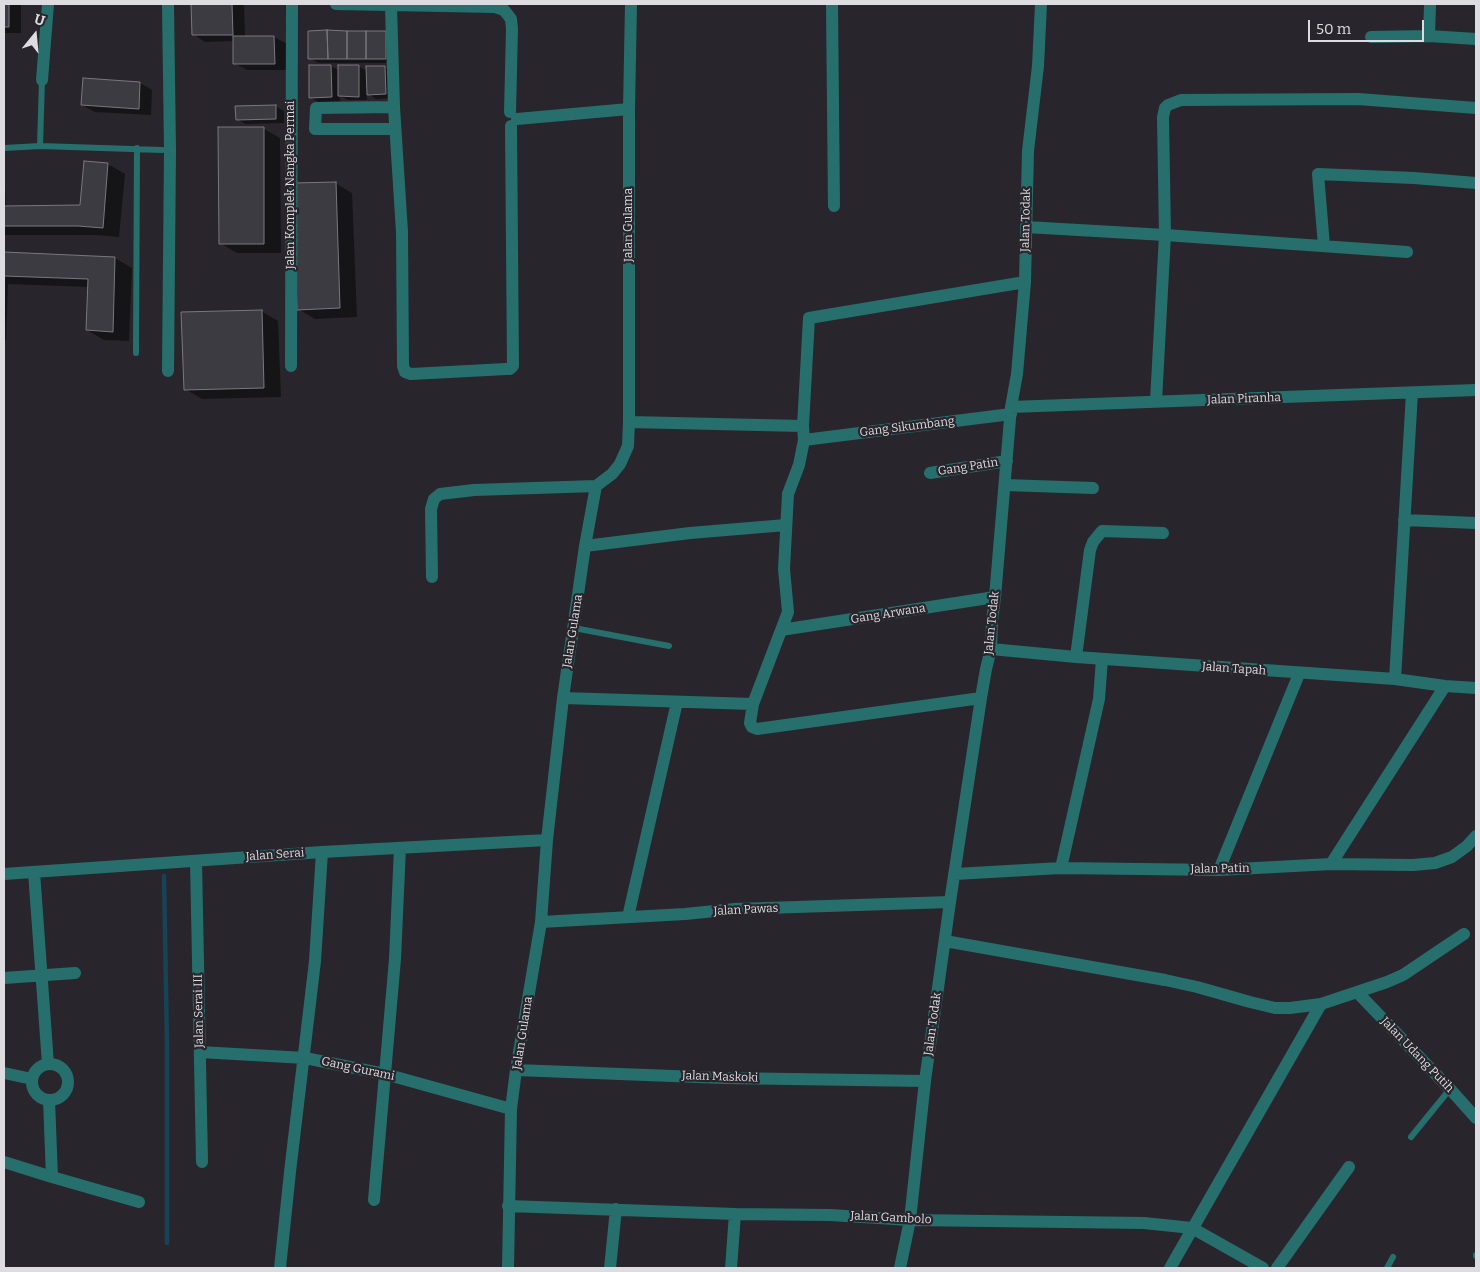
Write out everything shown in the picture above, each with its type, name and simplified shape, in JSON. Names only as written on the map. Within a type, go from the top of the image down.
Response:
[{"type":"street","points":[[42,80],[48,4]]},
{"type":"street","points":[[168,4],[166,150],[168,371]]},
{"type":"street","name":"Jalan Komplek Nangka Permai","points":[[291,366],[292,4]]},
{"type":"street","points":[[336,4],[495,7],[504,10],[510,19],[512,29],[514,366],[506,369],[411,374],[405,372],[403,366],[402,232],[395,129],[391,6]]},
{"type":"street","name":"Jalan Gulama","points":[[508,1268],[511,1109],[541,922],[547,840],[563,698],[585,546],[596,486],[612,474],[620,464],[628,446],[631,4]]},
{"type":"street","points":[[832,4],[834,206]]},
{"type":"street","name":"Jalan Todak","points":[[900,1268],[910,1220],[925,1081],[950,902],[981,698],[991,650],[1004,485],[1011,410],[1017,374],[1025,282],[1028,151],[1038,66],[1041,4]]},
{"type":"street","points":[[1429,36],[1430,4]]},
{"type":"street","points":[[1371,37],[1429,36],[1476,39]]},
{"type":"street","points":[[1156,401],[1165,235],[1163,117],[1165,108],[1171,103],[1181,100],[1358,99],[1476,108]]},
{"type":"street","points":[[394,107],[316,108],[315,129],[395,129]]},
{"type":"street","points":[[513,119],[629,109]]},
{"type":"street","points":[[1324,246],[1318,174],[1414,178],[1476,184]]},
{"type":"street","points":[[1026,227],[1407,252]]},
{"type":"street","points":[[981,698],[757,729],[752,727],[750,723],[753,704],[788,612],[784,570],[788,494],[799,465],[804,440],[803,426],[809,318],[1025,282]]},
{"type":"street","name":"Jalan Piranha","points":[[1011,410],[1156,401],[1412,394],[1476,390]]},
{"type":"street","points":[[1395,679],[1412,394]]},
{"type":"street","name":"Gang Sikumbang","points":[[804,440],[1011,410]]},
{"type":"street","points":[[629,422],[803,426]]},
{"type":"street","name":"Gang Patin","points":[[930,473],[1007,461]]},
{"type":"street","points":[[1004,485],[1093,488]]},
{"type":"street","points":[[432,577],[431,509],[434,499],[440,494],[474,490],[596,486]]},
{"type":"street","points":[[1404,520],[1476,523]]},
{"type":"street","points":[[585,546],[690,533],[786,525]]},
{"type":"street","points":[[1076,657],[1090,550],[1093,542],[1102,532],[1163,534]]},
{"type":"street","name":"Gang Arwana","points":[[781,630],[995,598]]},
{"type":"street","name":"Jalan Tapah","points":[[991,650],[1299,674],[1395,679],[1476,688]]},
{"type":"street","points":[[1062,868],[1099,699],[1102,659]]},
{"type":"street","points":[[1220,870],[1299,674]]},
{"type":"street","points":[[1330,864],[1445,686]]},
{"type":"street","points":[[563,698],[753,704]]},
{"type":"street","points":[[628,917],[677,702]]},
{"type":"street","name":"Jalan Patin","points":[[955,874],[1062,868],[1220,870],[1330,864],[1413,866],[1435,863],[1452,857],[1467,846],[1476,836]]},
{"type":"street","name":"Jalan Serai","points":[[4,874],[322,852],[547,840]]},
{"type":"street","points":[[374,1200],[395,959],[400,848]]},
{"type":"street","points":[[280,1268],[315,961],[322,852]]},
{"type":"street","name":"Jalan Serai III","points":[[196,861],[202,1162]]},
{"type":"street","points":[[34,872],[48,1064]]},
{"type":"street","name":"Jalan Pawas","points":[[541,922],[735,910],[950,902]]},
{"type":"street","points":[[945,941],[1165,980],[1275,1008],[1305,1007],[1321,1004],[1387,982],[1402,975],[1464,934]]},
{"type":"street","points":[[4,978],[75,973]]},
{"type":"street","name":"Jalan Udang Putih","points":[[1357,992],[1476,1118]]},
{"type":"street","points":[[1170,1268],[1321,1004]]},
{"type":"street","name":"Gang Gurami","points":[[200,1052],[304,1058],[384,1074],[511,1109]]},
{"type":"street","points":[[48,1064],[55,1064],[64,1070],[69,1082],[68,1088],[60,1097],[49,1100],[43,1098],[34,1090],[32,1079],[38,1068],[48,1064]]},
{"type":"street","name":"Jalan Maskoki","points":[[516,1070],[724,1078],[925,1081]]},
{"type":"street","points":[[4,1073],[32,1079]]},
{"type":"street","points":[[49,1100],[52,1177]]},
{"type":"street","points":[[4,1162],[139,1202]]},
{"type":"street","points":[[1277,1268],[1350,1167]]},
{"type":"street","name":"Jalan Gambolo","points":[[508,1206],[735,1214],[830,1215],[910,1220],[1144,1223],[1192,1228],[1263,1268]]},
{"type":"street","points":[[610,1268],[616,1209]]},
{"type":"street","points":[[731,1268],[735,1214]]},
{"type":"lane","points":[[40,146],[42,80]]},
{"type":"lane","points":[[4,148],[40,146],[166,150]]},
{"type":"lane","points":[[136,353],[137,148]]},
{"type":"lane","points":[[574,628],[669,646]]},
{"type":"lane","points":[[1411,1137],[1450,1089]]},
{"type":"lane","points":[[1387,1268],[1393,1257]]},
{"type":"building","points":[[4,4],[9,4],[9,27],[4,27]]},
{"type":"building","points":[[191,4],[232,4],[233,35],[192,35]]},
{"type":"building","points":[[327,30],[328,59],[308,59],[308,31]]},
{"type":"building","points":[[327,30],[347,31],[347,59],[328,59]]},
{"type":"building","points":[[347,31],[366,31],[366,59],[347,59]]},
{"type":"building","points":[[366,31],[386,31],[386,59],[366,59]]},
{"type":"building","points":[[233,36],[274,36],[275,64],[233,64]]},
{"type":"building","points":[[309,65],[331,65],[332,97],[309,98]]},
{"type":"building","points":[[338,65],[359,65],[359,97],[338,96]]},
{"type":"building","points":[[366,66],[385,66],[386,94],[367,95]]},
{"type":"building","points":[[83,78],[140,82],[139,109],[81,105]]},
{"type":"building","points":[[276,105],[276,119],[236,120],[235,106]]},
{"type":"building","points":[[218,127],[264,127],[264,244],[219,244]]},
{"type":"building","points":[[84,161],[108,163],[103,228],[4,226],[4,206],[80,205]]},
{"type":"building","points":[[336,182],[340,308],[297,310],[293,183]]},
{"type":"building","points":[[4,252],[115,257],[113,332],[86,330],[88,279],[4,276]]},
{"type":"building","points":[[262,310],[264,388],[184,390],[181,312]]},
{"type":"waterway","points":[[164,876],[167,1046],[167,1243]]}]
